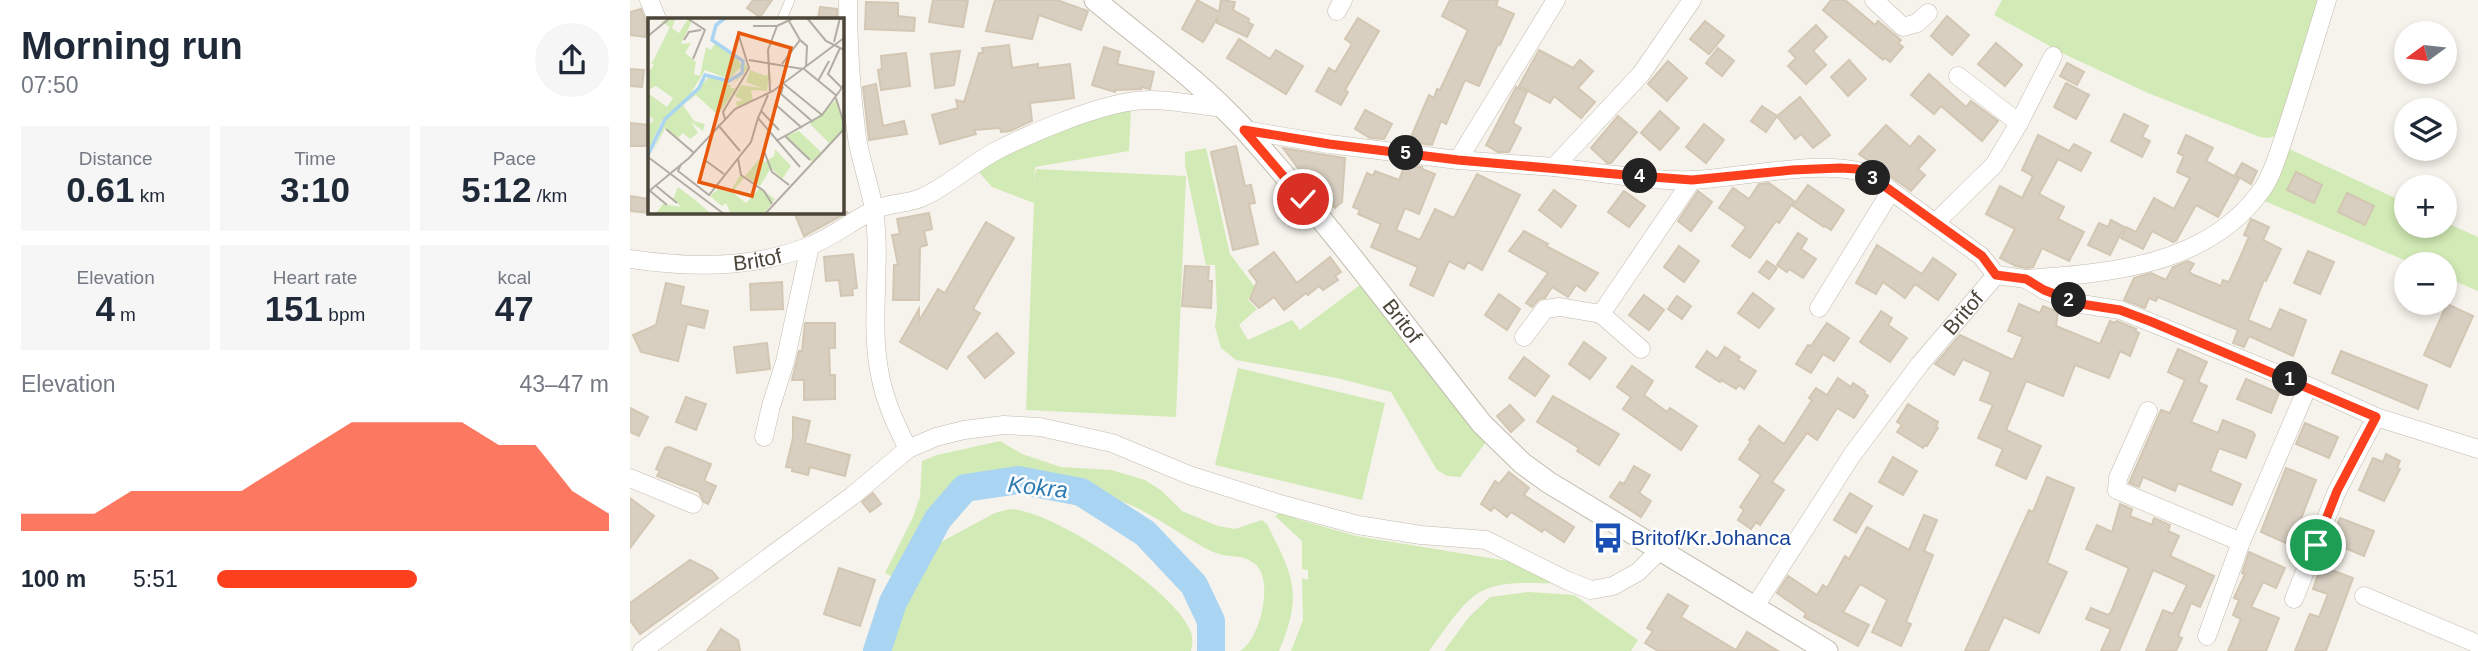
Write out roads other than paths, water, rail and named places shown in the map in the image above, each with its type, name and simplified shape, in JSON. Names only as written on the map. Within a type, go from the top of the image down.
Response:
[{"type":"street","points":[[649,0],[657,18]]},
{"type":"street","points":[[848,0],[845,52],[858,140],[874,210],[880,373],[891,415],[908,449]]},
{"type":"street","name":"Britof","points":[[1095,0],[1196,83],[1244,130],[1348,253],[1482,424],[1504,447],[1548,482],[1826,651]]},
{"type":"street","points":[[1458,160],[1556,0]]},
{"type":"street","points":[[1555,167],[1641,74],[1692,0]]},
{"type":"street","points":[[1874,0],[1903,27],[1917,23],[1928,13]]},
{"type":"street","points":[[1996,275],[2026,279],[2134,267],[2186,251],[2231,225],[2263,190],[2279,151],[2327,0]]},
{"type":"street","points":[[1936,223],[1994,164],[2019,123],[2053,56]]},
{"type":"street","points":[[1958,76],[2019,123]]},
{"type":"street","name":"Britof","points":[[630,259],[669,265],[727,265],[783,255],[810,246],[874,210],[922,198],[995,151],[1095,110],[1131,101],[1160,101],[1223,108]]},
{"type":"street","name":"Britof","points":[[1244,130],[1458,160],[1692,180],[1792,170],[1857,169],[1982,256],[1996,275],[1920,364],[1852,455],[1754,608]]},
{"type":"street","points":[[1601,314],[1692,180]]},
{"type":"street","points":[[1819,308],[1891,191]]},
{"type":"street","points":[[764,437],[785,362],[810,246]]},
{"type":"street","points":[[2026,279],[2044,290],[2081,304],[2120,310],[2152,322],[2376,417],[2478,449]]},
{"type":"street","points":[[1524,337],[1545,309],[1560,307],[1601,314],[1642,349]]},
{"type":"street","points":[[2207,636],[2241,542],[2308,387]]},
{"type":"street","points":[[2148,411],[2118,478],[2117,490],[2241,542]]},
{"type":"street","points":[[2294,599],[2337,491],[2376,417]]},
{"type":"street","points":[[642,651],[852,496],[908,449],[936,437],[964,430],[1004,425],[1040,427],[1112,443],[1189,475],[1358,525],[1421,536],[1486,540],[1591,590],[1613,586],[1638,572],[1661,549]]},
{"type":"street","points":[[630,478],[693,504]]},
{"type":"street","points":[[2364,596],[2478,644]]},
{"type":"lane","points":[[782,18],[790,0]]},
{"type":"waterway","name":"Kokra","points":[[877,651],[893,602],[938,519],[965,488],[1018,480],[1081,492],[1145,533],[1194,585],[1211,621],[1211,651]]},
{"type":"place","name":"Britof/Kr.Johanca","points":[[1608,538]]}]
